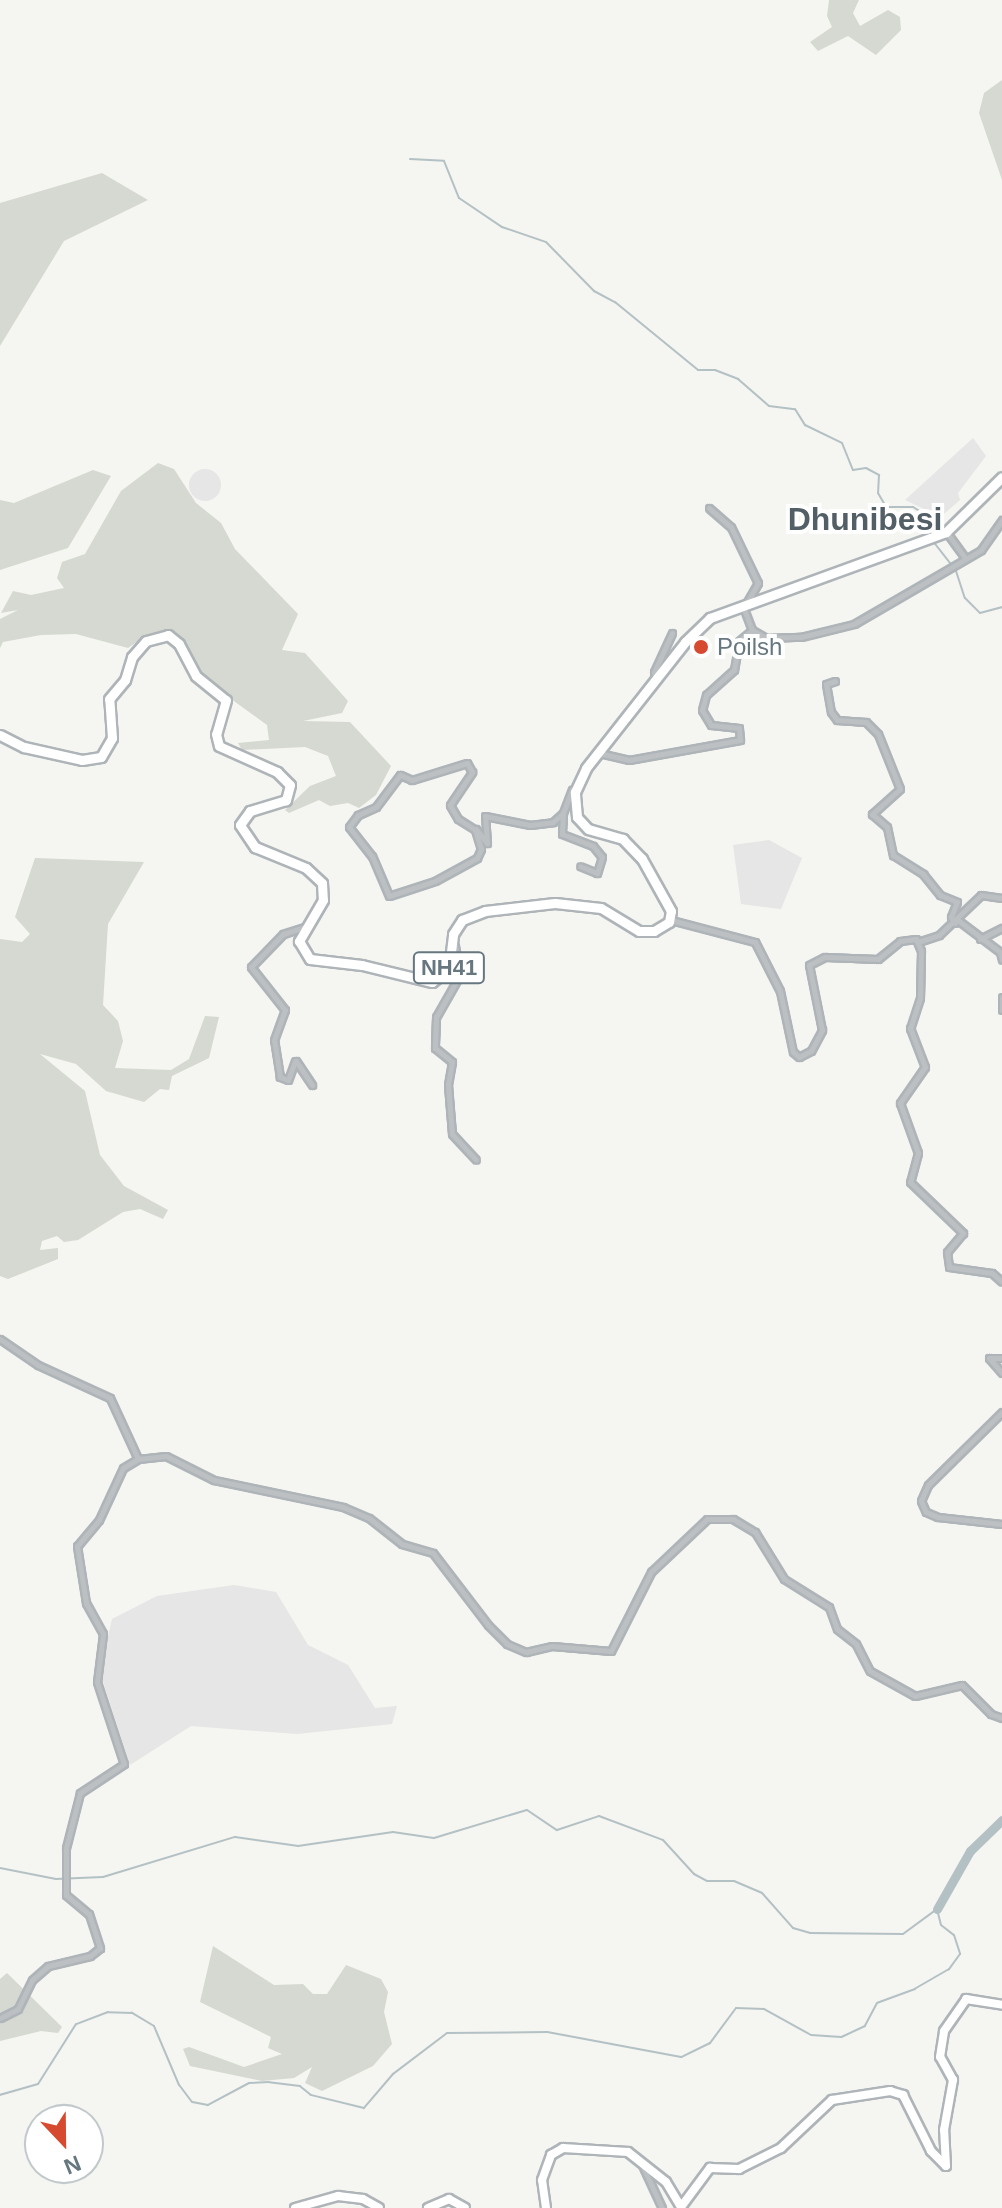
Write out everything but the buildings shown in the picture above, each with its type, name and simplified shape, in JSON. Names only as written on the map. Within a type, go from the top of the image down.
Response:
[{"type":"highway","points":[[670,920],[667,899],[630,844],[580,822],[574,798],[586,768],[703,623],[946,532],[1002,477]]},
{"type":"highway","points":[[1,736],[19,746],[82,760],[101,757],[112,738],[109,699],[126,677],[133,654],[153,637],[173,638],[196,676],[226,700],[216,734],[219,746],[277,772],[290,785],[286,800],[250,811],[240,825],[255,847],[302,866],[320,879],[323,900],[305,927]]},
{"type":"highway","name":"NH41","points":[[305,927],[299,945],[313,961],[362,965],[423,983],[446,972],[452,938],[458,924],[472,915],[555,903],[607,910],[642,932],[657,930],[670,920]]},
{"type":"main road","points":[[546,2208],[542,2180],[551,2155],[563,2148],[615,2148],[666,2182],[681,2207],[710,2168],[734,2170],[781,2148],[832,2100],[890,2091],[903,2095],[931,2151],[946,2166],[944,2130],[953,2080],[940,2057],[944,2031],[966,1999],[1002,2005]]},
{"type":"main road","points":[[295,2208],[338,2196],[363,2199],[379,2208]]},
{"type":"main road","points":[[428,2208],[449,2199],[465,2208]]},
{"type":"street","points":[[709,508],[731,527],[758,583],[747,595],[745,605],[752,630],[766,638],[825,634],[891,606],[992,541],[1002,520]]},
{"type":"street","points":[[946,532],[965,558]]},
{"type":"street","points":[[599,753],[629,760],[740,740],[732,724],[708,723],[702,702],[734,670],[739,641],[752,630]]},
{"type":"street","points":[[656,680],[654,672],[672,633]]},
{"type":"street","points":[[835,681],[826,684],[831,712],[837,720],[866,722],[878,734],[900,789],[872,814],[887,827],[893,855],[923,874],[940,895],[957,902],[951,917],[1001,952],[1002,960]]},
{"type":"street","points":[[474,829],[481,849],[477,858],[431,882],[389,896],[372,856],[349,827],[358,815],[376,807],[400,775],[412,780],[467,763],[472,772],[450,805],[458,819],[474,829],[489,843],[485,816],[530,825],[553,822],[563,813],[586,768]]},
{"type":"street","points":[[563,813],[562,834],[593,846],[602,857],[597,873],[580,866]]},
{"type":"street","points":[[670,920],[755,942],[780,991],[793,1052],[799,1057],[811,1051],[822,1030],[807,976],[814,961],[873,960],[905,938],[918,942],[957,922],[977,898],[1002,898]]},
{"type":"street","points":[[305,927],[279,937],[251,967],[283,1005],[274,1040],[280,1077],[288,1080],[297,1061],[312,1085]]},
{"type":"street","points":[[980,939],[1002,928]]},
{"type":"street","points":[[452,938],[460,975],[436,1017],[435,1048],[452,1062],[448,1085],[452,1134],[476,1160]]},
{"type":"street","points":[[918,942],[920,998],[910,1028],[925,1067],[900,1103],[918,1153],[910,1182],[963,1233],[947,1252],[949,1267],[992,1273],[1002,1282]]},
{"type":"street","points":[[1002,997],[1002,1010]]},
{"type":"street","points":[[0,1339],[38,1365],[110,1398],[138,1459]]},
{"type":"street","points":[[1002,1358],[989,1358],[1002,1373]]},
{"type":"street","points":[[1002,1412],[928,1485],[921,1501],[926,1512],[938,1517],[1002,1524]]},
{"type":"street","points":[[0,2018],[18,2009],[32,1980],[48,1966],[90,1956],[100,1948],[89,1914],[81,1902],[66,1895],[66,1848],[80,1793],[124,1764],[97,1682],[103,1634],[86,1603],[77,1546],[99,1520],[123,1468],[138,1459],[166,1456],[214,1480],[357,1512],[402,1544],[433,1553],[488,1625],[507,1644],[526,1652],[552,1646],[611,1651],[651,1572],[707,1519],[733,1519],[755,1532],[784,1579],[829,1607],[837,1629],[856,1644],[870,1671],[915,1696],[962,1685],[991,1714],[1002,1718]]},
{"type":"street","points":[[643,2167],[662,2208]]},
{"type":"shaded area","points":[[829,0],[859,0],[853,13],[860,26],[888,10],[900,17],[901,30],[876,55],[848,36],[818,51],[810,42],[832,27],[827,16]]},
{"type":"shaded area","points":[[1002,80],[1002,180],[979,113],[984,93]]},
{"type":"shaded area","points":[[102,173],[148,200],[64,241],[0,346],[0,203]]},
{"type":"shaded area","points":[[973,438],[986,456],[958,493],[960,500],[929,527],[924,509],[905,500]]},
{"type":"shaded area","points":[[158,463],[174,469],[196,503],[221,523],[235,549],[298,614],[282,650],[305,653],[348,701],[342,713],[303,721],[350,722],[391,766],[376,795],[359,808],[348,803],[330,806],[319,800],[289,813],[285,810],[310,786],[336,776],[328,756],[305,747],[242,750],[238,743],[269,740],[267,725],[202,678],[177,633],[148,634],[128,648],[76,634],[41,635],[3,642],[0,648],[0,619],[18,610],[1,613],[13,591],[31,595],[64,588],[57,578],[62,562],[85,554],[121,491]]},
{"type":"shaded area","points":[[205,469],[216,474],[221,485],[216,496],[205,501],[194,496],[189,485],[194,474]]},
{"type":"shaded area","points":[[93,470],[111,476],[68,548],[0,570],[0,500],[14,503]]},
{"type":"shaded area","points":[[769,840],[802,858],[781,909],[741,904],[733,845]]},
{"type":"shaded area","points":[[35,858],[144,862],[108,924],[103,1005],[118,1021],[123,1041],[115,1068],[171,1070],[189,1059],[205,1016],[219,1017],[209,1058],[172,1076],[169,1090],[160,1089],[144,1102],[106,1091],[76,1064],[40,1054],[85,1091],[100,1155],[124,1186],[168,1210],[163,1219],[140,1209],[123,1212],[78,1240],[64,1242],[57,1236],[42,1241],[40,1250],[58,1248],[58,1259],[8,1279],[0,1276],[0,939],[22,942],[30,934],[15,917]]},
{"type":"shaded area","points":[[234,1585],[276,1592],[308,1645],[348,1665],[375,1708],[397,1706],[392,1724],[297,1734],[191,1726],[130,1765],[100,1672],[112,1619],[157,1596]]},
{"type":"shaded area","points":[[213,1946],[274,1985],[303,1984],[313,1994],[327,1994],[346,1965],[381,1979],[388,1992],[384,2012],[392,2044],[373,2066],[322,2091],[305,2083],[312,2067],[294,2078],[262,2081],[190,2066],[183,2049],[189,2047],[244,2067],[282,2054],[268,2048],[271,2037],[200,2002]]},
{"type":"shaded area","points":[[7,1973],[62,2027],[58,2033],[41,2031],[0,2041],[0,1979]]},
{"type":"waterway","points":[[410,159],[444,161],[459,198],[502,227],[546,242],[594,291],[615,302],[698,370],[715,370],[738,379],[769,406],[795,409],[805,425],[842,443],[853,470],[866,468],[879,475],[878,493],[886,507],[913,507],[924,514],[929,534]]},
{"type":"waterway","points":[[932,540],[956,571],[965,598],[980,613],[1002,607]]},
{"type":"waterway","points":[[0,1868],[56,1879],[103,1877],[235,1837],[298,1846],[393,1832],[434,1838],[527,1810],[557,1830],[599,1816],[663,1840],[694,1874],[707,1881],[734,1881],[762,1893],[793,1928],[810,1933],[903,1934],[937,1909],[941,1925],[954,1935],[960,1954],[949,1969],[915,1989],[877,2003],[865,2026],[841,2037],[811,2035],[764,2009],[736,2008],[710,2043],[681,2057],[547,2032],[447,2033],[393,2074],[364,2108],[311,2095],[300,2086],[269,2082],[249,2083],[208,2105],[192,2102],[179,2085],[154,2026],[132,2013],[108,2012],[76,2024],[38,2084],[0,2095]]},
{"type":"waterway","points":[[937,1909],[970,1851],[1002,1820]]},
{"type":"place","name":"Poilsh","points":[[701,647]]},
{"type":"district","name":"Dhunibesi","points":[[865,519]]}]
